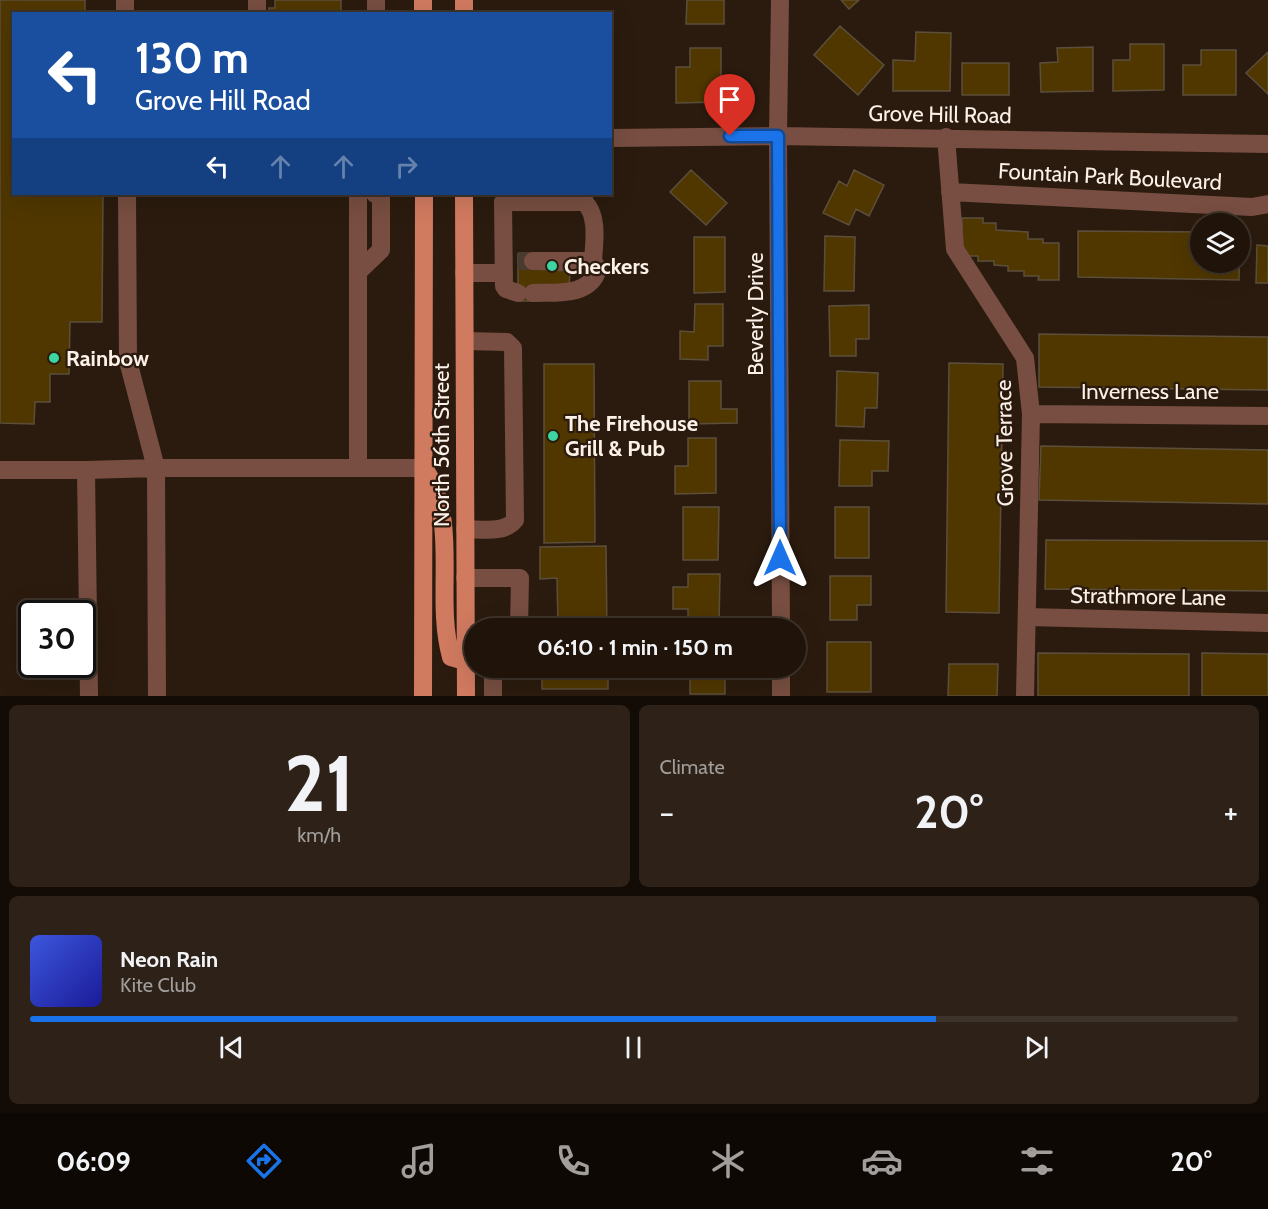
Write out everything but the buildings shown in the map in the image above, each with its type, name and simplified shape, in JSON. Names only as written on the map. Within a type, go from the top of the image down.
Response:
[{"type":"main road","name":"North 56th Street","points":[[423,696],[424,195]]},
{"type":"main road","name":"North 56th Street","points":[[464,195],[467,618]]},
{"type":"main road","points":[[424,468],[434,484],[440,501],[444,530],[446,640],[451,657],[464,660]]},
{"type":"main road","name":"North 56th Street","points":[[466,696],[468,678]]},
{"type":"street","name":"Beverly Drive","points":[[780,0],[778,136],[781,618]]},
{"type":"street","name":"Grove Hill Road","points":[[612,138],[778,136],[1268,144]]},
{"type":"street","name":"Grove Terrace","points":[[945,138],[955,249],[1025,358],[1031,414],[1025,696]]},
{"type":"street","name":"Fountain Park Boulevard","points":[[950,192],[1252,207],[1268,204]]},
{"type":"street","points":[[127,195],[128,361],[156,468],[157,696]]},
{"type":"street","points":[[358,195],[358,468]]},
{"type":"street","points":[[358,272],[381,250],[381,196],[378,195]]},
{"type":"street","points":[[584,198],[590,208],[594,230],[593,261],[598,270],[595,279],[581,290],[526,292],[506,289],[514,264],[503,202],[584,198]]},
{"type":"street","points":[[464,273],[514,264],[593,261]]},
{"type":"street","points":[[465,341],[507,342],[513,348],[515,520],[510,526],[502,529],[465,529]]},
{"type":"street","name":"Inverness Lane","points":[[1031,414],[1268,416]]},
{"type":"street","points":[[0,470],[424,468]]},
{"type":"street","points":[[86,470],[89,696]]},
{"type":"street","points":[[465,578],[520,578],[519,618]]},
{"type":"street","name":"Strathmore Lane","points":[[1027,617],[1268,623]]},
{"type":"street","points":[[493,678],[493,696]]},
{"type":"street","points":[[781,678],[781,696]]},
{"type":"tunnel","points":[[518,261],[533,261]]},
{"type":"place","name":"Checkers","points":[[552,266]]},
{"type":"place","name":"Rainbow","points":[[54,358]]},
{"type":"place","name":"The Firehouse Grill & Pub","points":[[553,436]]},
{"type":"route","points":[[730,136],[778,136],[780,558]]}]
